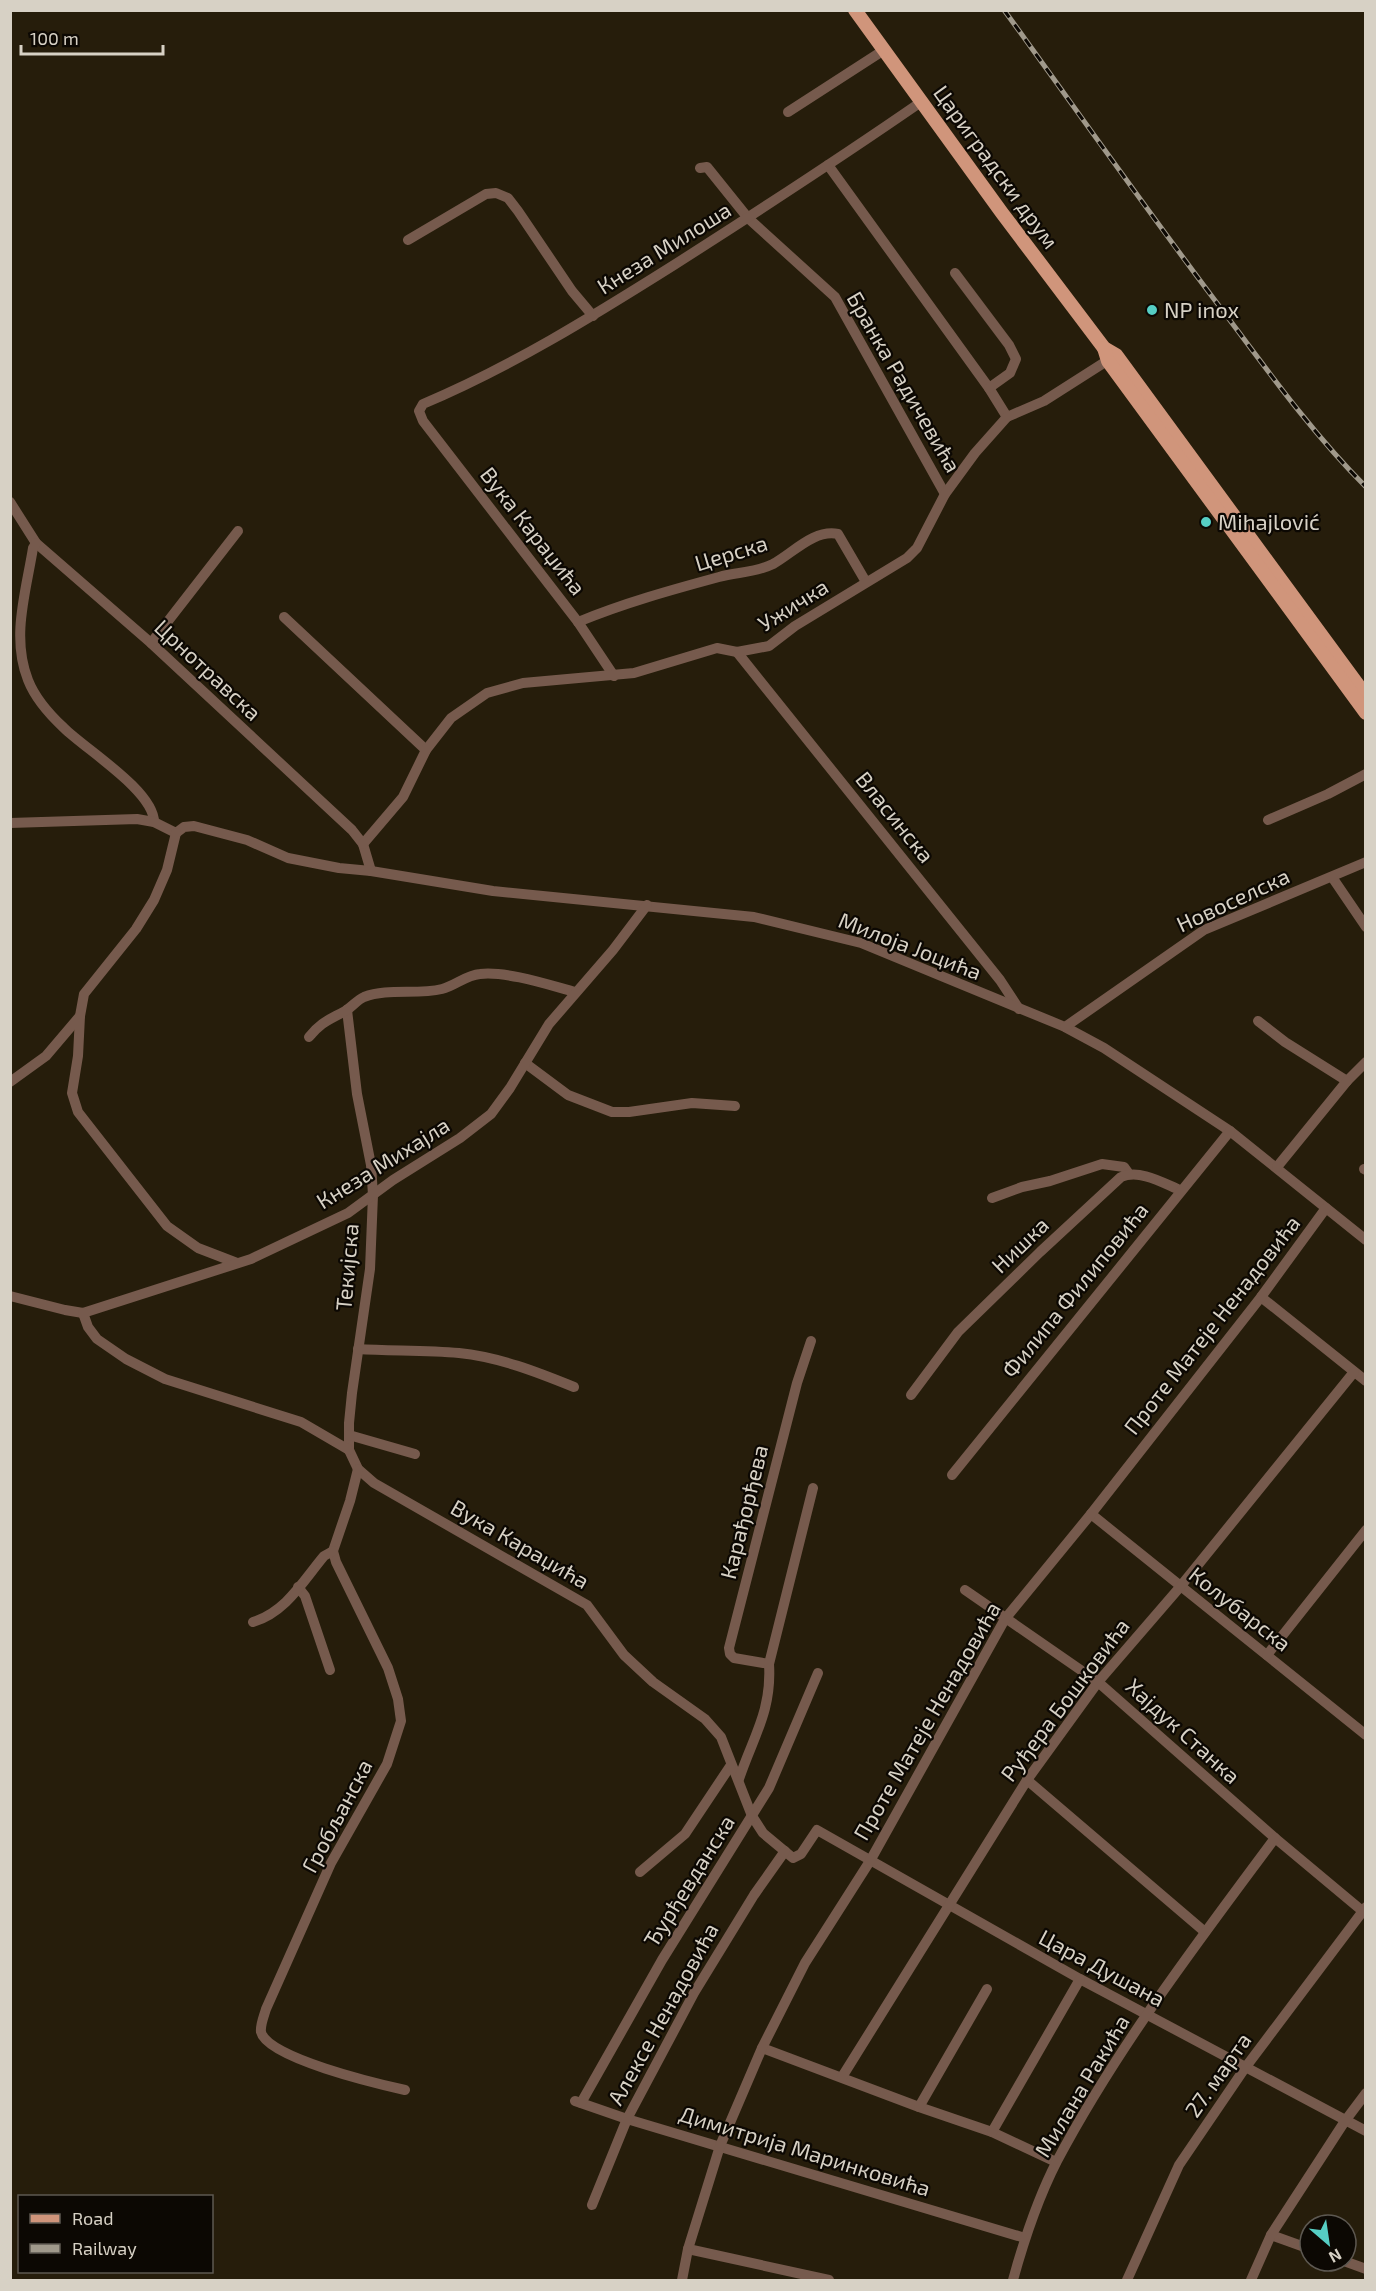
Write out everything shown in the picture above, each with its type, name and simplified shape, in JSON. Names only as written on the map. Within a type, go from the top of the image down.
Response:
[{"type":"main road","name":"Цариградски друм","points":[[855,10],[1158,421]]},
{"type":"main road","points":[[1158,421],[1365,696]]},
{"type":"main road","points":[[1158,421],[1365,713]]},
{"type":"street","points":[[788,112],[884,50]]},
{"type":"street","name":"Кнеза Милоша","points":[[419,411],[423,404],[480,379],[593,316],[748,218],[921,102]]},
{"type":"street","points":[[828,165],[1007,417]]},
{"type":"street","name":"Бранка Радичевића","points":[[700,168],[707,167],[748,218],[835,297],[945,494]]},
{"type":"street","points":[[408,240],[478,198],[496,193],[508,198],[572,291],[593,316]]},
{"type":"street","points":[[955,273],[1009,345],[1016,359],[1010,373],[988,388]]},
{"type":"street","name":"Ужичка","points":[[363,844],[403,797],[426,750],[451,718],[487,693],[524,683],[634,673],[717,648],[737,652],[769,646],[795,626],[907,558],[916,548],[945,494],[975,453],[1007,417],[1044,400],[1109,355]]},
{"type":"street","name":"Вука Караџића","points":[[419,411],[423,421],[578,622],[614,676]]},
{"type":"street","name":"Црнотравска","points":[[10,502],[36,543],[151,644],[352,830],[363,844],[371,871]]},
{"type":"street","points":[[151,644],[238,531]]},
{"type":"street","name":"Церска","points":[[578,622],[619,605],[728,575],[748,573],[772,564],[822,533],[838,534],[866,582]]},
{"type":"street","points":[[36,543],[33,548],[20,619],[20,651],[28,681],[45,709],[65,729],[131,783],[154,815],[154,822]]},
{"type":"street","points":[[284,617],[426,750]]},
{"type":"street","name":"Власинска","points":[[737,652],[993,971],[1019,1009]]},
{"type":"street","points":[[1268,820],[1328,794],[1365,774]]},
{"type":"street","points":[[10,823],[137,819],[154,822],[176,833],[167,870],[154,900],[136,929],[84,994],[72,1093],[78,1112],[167,1226],[198,1248],[237,1263]]},
{"type":"street","name":"Милоја Јоцића","points":[[176,833],[184,827],[194,826],[247,840],[288,858],[339,868],[493,891],[754,917],[861,943],[1065,1026],[1104,1048],[1230,1131],[1365,1240]]},
{"type":"street","name":"Новоселска","points":[[1065,1026],[1204,930],[1365,862]]},
{"type":"street","points":[[1332,877],[1365,927]]},
{"type":"street","name":"Кнеза Михајла","points":[[10,1296],[83,1313],[251,1259],[348,1213],[460,1138],[491,1113],[549,1024],[613,951],[647,905]]},
{"type":"street","points":[[309,1037],[319,1024],[347,1010],[362,998],[378,994],[444,988],[463,978],[481,974],[517,978],[575,992]]},
{"type":"street","name":"Текијска","points":[[347,1010],[373,1195],[370,1269],[348,1423],[349,1450]]},
{"type":"street","points":[[10,1082],[46,1056],[80,1016]]},
{"type":"street","points":[[1258,1021],[1285,1042],[1347,1081]]},
{"type":"street","points":[[1276,1167],[1365,1062]]},
{"type":"street","points":[[525,1063],[568,1095],[612,1112],[629,1112],[692,1102],[735,1106]]},
{"type":"street","name":"Филипа Филиповића","points":[[952,1475],[1180,1190],[1230,1131]]},
{"type":"street","points":[[992,1198],[1102,1164],[1124,1167],[1129,1174],[1151,1178],[1180,1190]]},
{"type":"street","name":"Нишка","points":[[911,1395],[958,1332],[1040,1252],[1121,1178],[1129,1174]]},
{"type":"street","name":"Проте Матеје Ненадовића","points":[[682,2280],[688,2249],[720,2145],[762,2048],[806,1963],[870,1861],[1005,1619],[1091,1514],[1261,1297],[1326,1208]]},
{"type":"street","points":[[1261,1297],[1365,1382]]},
{"type":"street","points":[[83,1313],[88,1327],[97,1339],[126,1359],[165,1379],[301,1422],[349,1450],[358,1469],[333,1551],[324,1556],[283,1606],[270,1616],[253,1622]]},
{"type":"street","name":"Карађорђева","points":[[769,1664],[734,1658],[729,1648],[797,1383],[811,1341]]},
{"type":"street","points":[[358,1349],[460,1353],[495,1359],[574,1387]]},
{"type":"street","name":"Руђера Бошковића","points":[[843,2077],[1027,1780],[1098,1682],[1180,1587],[1354,1372]]},
{"type":"street","points":[[349,1435],[416,1454]]},
{"type":"street","name":"Вука Караџића","points":[[358,1469],[374,1483],[587,1605],[624,1655],[653,1682],[705,1719],[721,1737],[752,1816],[763,1833],[785,1851]]},
{"type":"street","points":[[739,1779],[762,1723],[770,1682],[769,1664],[813,1488]]},
{"type":"street","name":"Колубарска","points":[[1091,1514],[1180,1587],[1364,1730]]},
{"type":"street","points":[[1267,1655],[1365,1530]]},
{"type":"street","name":"Гробљанска","points":[[333,1551],[336,1562],[388,1668],[398,1699],[401,1721],[387,1764],[327,1873],[266,2009],[261,2032],[270,2045],[291,2056],[362,2080],[405,2090]]},
{"type":"street","points":[[298,1587],[305,1596],[330,1670]]},
{"type":"street","name":"Хајдук Станка","points":[[965,1590],[1098,1682],[1275,1838],[1364,1911]]},
{"type":"street","name":"Ђурђевданска","points":[[578,2102],[662,1960],[769,1788],[818,1673]]},
{"type":"street","points":[[640,1872],[685,1834],[731,1765]]},
{"type":"street","points":[[1027,1780],[1205,1932]]},
{"type":"street","name":"Цара Душана","points":[[785,1851],[795,1858],[801,1854],[817,1830],[1080,1979],[1365,2131]]},
{"type":"street","name":"Милана Ракића","points":[[1013,2280],[1025,2238],[1056,2162],[1089,2106],[1147,2014],[1275,1838]]},
{"type":"street","name":"Алексе Ненадовића","points":[[592,2205],[627,2119],[694,1993],[754,1895],[785,1851]]},
{"type":"street","name":"27. марта","points":[[1127,2280],[1179,2165],[1245,2068],[1364,1911]]},
{"type":"street","points":[[992,2132],[1080,1979]]},
{"type":"street","points":[[919,2107],[987,1989]]},
{"type":"street","points":[[762,2048],[992,2132],[1056,2162]]},
{"type":"street","points":[[1251,2280],[1271,2235],[1365,2093]]},
{"type":"street","name":"Димитрија Маринковића","points":[[578,2102],[627,2119],[1025,2238]]},
{"type":"street","points":[[1271,2235],[1298,2245]]},
{"type":"street","points":[[688,2249],[829,2280]]},
{"type":"railway","points":[[1004,10],[1276,382],[1310,425],[1366,487]]},
{"type":"place","name":"NP inox","points":[[1152,310]]},
{"type":"place","name":"Mihajlović","points":[[1206,522]]}]
